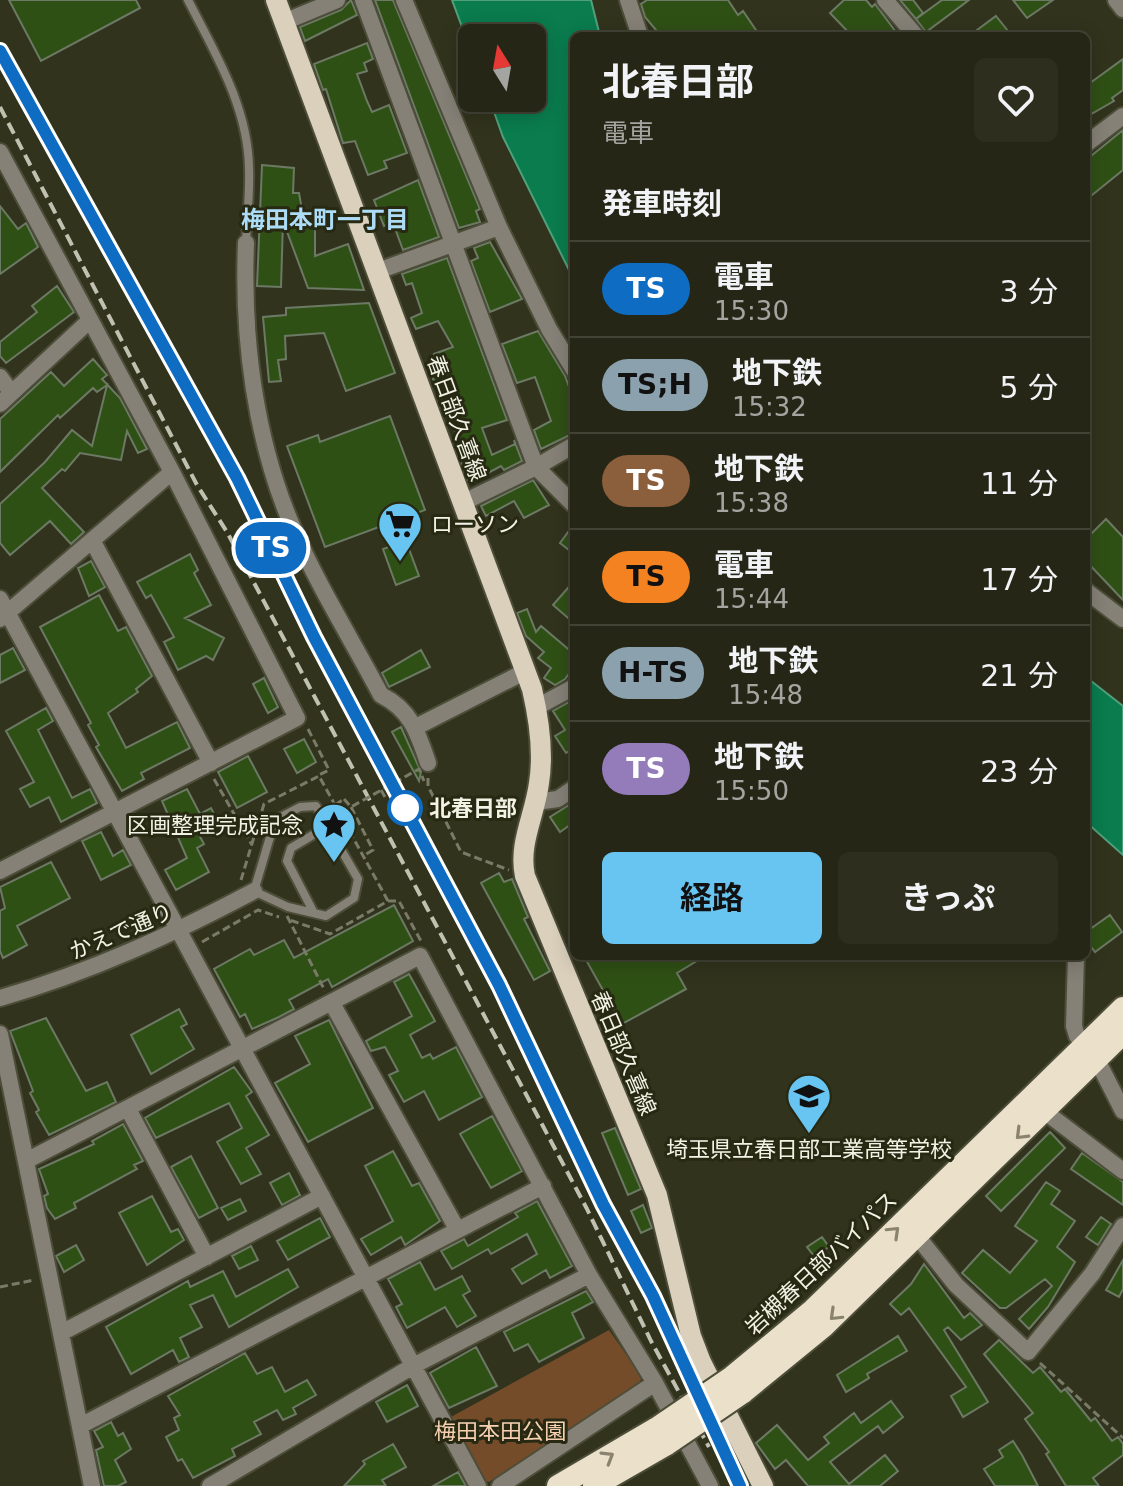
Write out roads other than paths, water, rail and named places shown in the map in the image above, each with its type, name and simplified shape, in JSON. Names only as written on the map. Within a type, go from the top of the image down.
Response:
[{"type":"highway","name":"岩槻春日部バイパス","points":[[594,1486],[824,1326],[1044,1111],[1123,1008]]},
{"type":"highway","name":"岩槻春日部バイパス","points":[[737,1385],[813,1310],[1090,1053],[1123,1033]]},
{"type":"highway","name":"岩槻春日部バイパス","points":[[558,1486],[662,1436]]},
{"type":"main road","name":"春日部久喜線","points":[[281,6],[537,707],[541,766],[536,802],[523,849],[525,876],[657,1195],[701,1362],[763,1486]]},
{"type":"street","points":[[281,6],[337,0]]},
{"type":"street","points":[[363,0],[536,467],[570,501]]},
{"type":"street","points":[[404,0],[499,227],[549,329],[570,363]]},
{"type":"street","points":[[628,0],[639,32]]},
{"type":"street","points":[[885,0],[912,32]]},
{"type":"street","points":[[1116,0],[1123,9]]},
{"type":"street","points":[[1090,141],[1123,116]]},
{"type":"street","points":[[0,152],[172,472],[297,718],[0,871]]},
{"type":"street","points":[[378,271],[499,227]]},
{"type":"street","points":[[246,243],[244,277],[258,416],[278,488],[316,575],[381,695],[401,705],[416,727],[428,763]]},
{"type":"street","points":[[0,377],[6,398],[89,321]]},
{"type":"street","points":[[462,503],[570,447]]},
{"type":"street","points":[[4,617],[172,472]]},
{"type":"street","points":[[92,540],[209,764]]},
{"type":"street","points":[[1090,594],[1123,619]]},
{"type":"street","points":[[0,599],[4,617],[116,810],[478,1486]]},
{"type":"street","points":[[416,727],[526,671]]},
{"type":"street","points":[[537,707],[570,693]]},
{"type":"street","points":[[536,802],[558,799],[570,791]]},
{"type":"street","name":"かえで通り","points":[[0,998],[93,970],[180,930],[254,891]]},
{"type":"street","points":[[26,1161],[333,1005],[420,956],[589,1275],[655,1383],[710,1486]]},
{"type":"street","points":[[1076,960],[1074,1026],[1123,1111]]},
{"type":"street","points":[[333,1005],[457,1229]]},
{"type":"street","points":[[0,1034],[92,1486]]},
{"type":"street","points":[[128,1109],[207,1257]]},
{"type":"street","points":[[1044,1111],[1123,1171]]},
{"type":"street","points":[[80,1426],[543,1186]]},
{"type":"street","points":[[61,1333],[322,1196]]},
{"type":"street","points":[[917,1236],[956,1285],[1028,1352],[1092,1274],[1123,1226]]},
{"type":"street","points":[[210,1486],[413,1366],[589,1275]]},
{"type":"street","points":[[500,1486],[655,1383]]},
{"type":"lane","points":[[188,0],[232,89],[242,119],[249,168],[246,243]]},
{"type":"lane","points":[[316,806],[358,879],[354,898],[326,916],[288,907],[254,891],[275,820],[300,807],[316,806]]},
{"type":"lane","points":[[314,913],[287,861],[291,848],[328,826]]},
{"type":"railway","points":[[0,51],[237,478],[314,637],[499,985],[603,1204],[653,1296],[741,1486]]},
{"type":"railway","points":[[0,107],[197,485],[227,532],[587,1209],[651,1341],[709,1447]]},
{"type":"train","name":"TS","points":[[0,51],[70,172],[237,478],[314,637],[499,985],[603,1204],[653,1296],[740,1486]]},
{"type":"place","name":"ローソン","points":[[400,563]]},
{"type":"place","name":"北春日部","points":[[405,808]]},
{"type":"place","name":"区画整理完成記念","points":[[334,864]]},
{"type":"place","name":"埼玉県立春日部工業高等学校","points":[[809,1135]]},
{"type":"district","name":"梅田本町一丁目","points":[[325,220]]},
{"type":"park label","name":"梅田本田公園","points":[[500,1431]]}]
